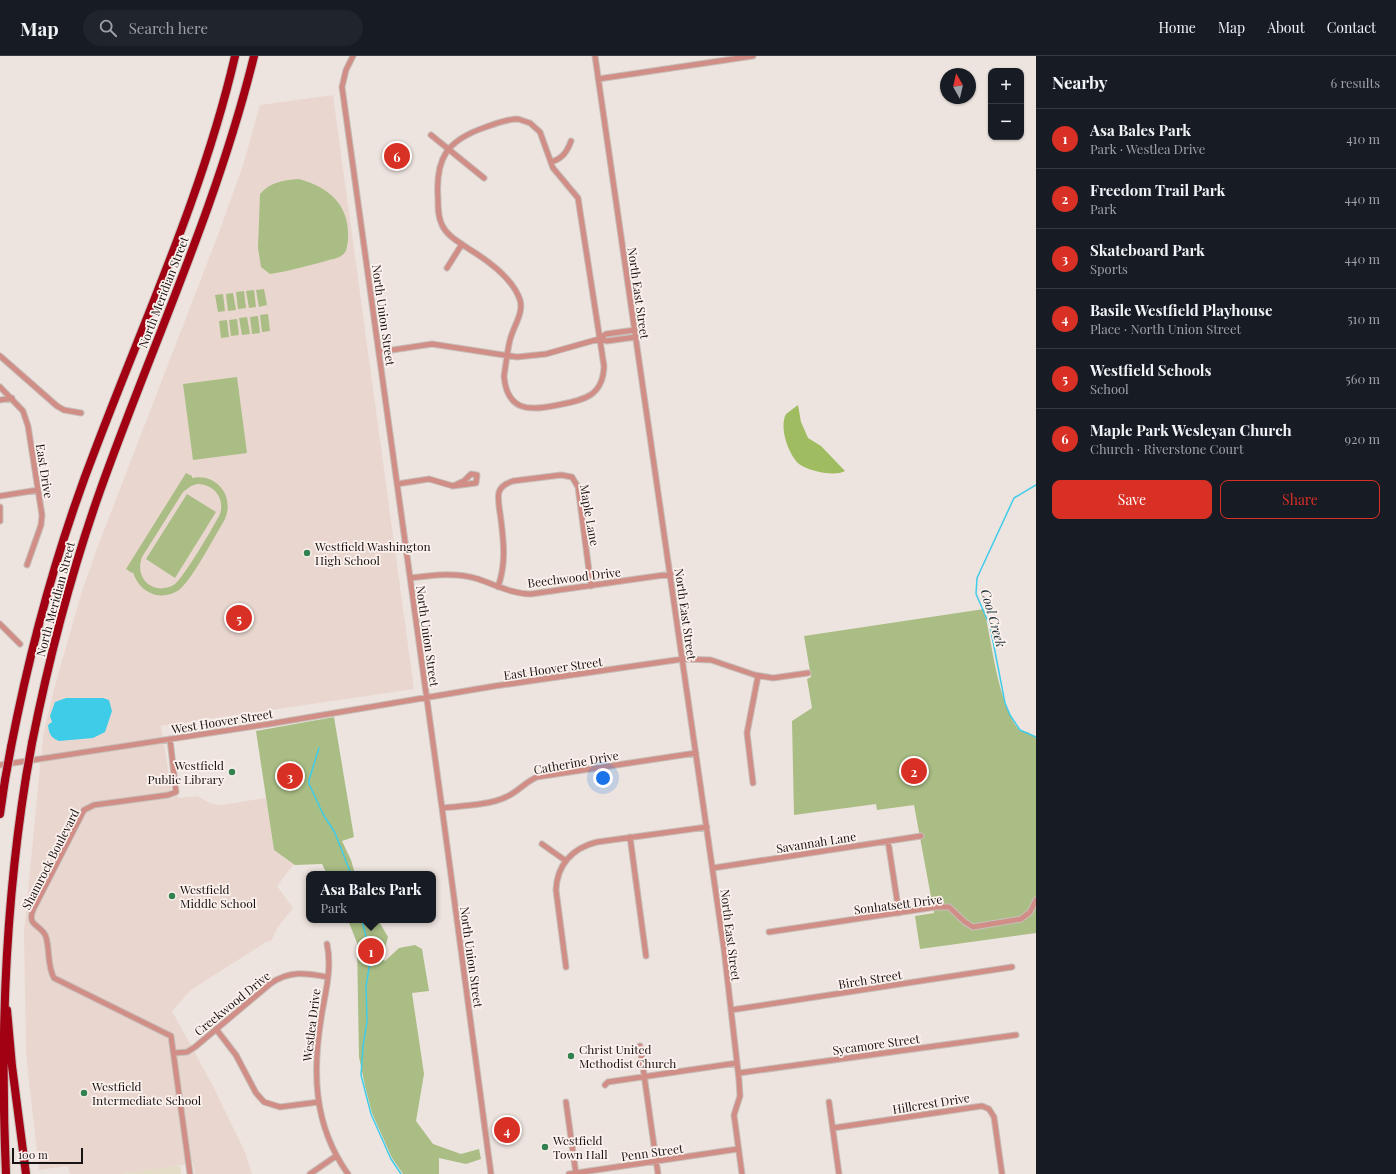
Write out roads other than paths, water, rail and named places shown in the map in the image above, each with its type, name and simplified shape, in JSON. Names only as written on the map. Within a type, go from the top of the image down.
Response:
[{"type":"highway","name":"North Meridian Street","points":[[0,814],[11,746],[41,619],[70,520],[96,446],[205,164],[235,56]]},
{"type":"highway","name":"North Meridian Street","points":[[6,1174],[3,1086],[5,995],[15,853],[32,743],[62,615],[88,524],[114,451],[214,193],[238,119],[254,56]]},
{"type":"highway","points":[[5,995],[26,1174]]},
{"type":"street","name":"North Union Street","points":[[354,56],[346,70],[342,87],[491,1174]]},
{"type":"street","name":"North East Street","points":[[595,56],[713,868],[739,1073],[740,1092],[734,1112],[742,1174]]},
{"type":"street","points":[[598,79],[753,56]]},
{"type":"street","points":[[518,119],[530,124],[540,132],[551,162],[557,173],[576,193],[580,202],[604,372],[601,383],[595,392],[581,400],[539,409],[525,408],[519,405],[508,394],[504,376],[511,338],[521,311],[520,299],[516,290],[504,277],[485,259],[445,231],[439,219],[436,180],[440,164],[448,148],[458,139],[470,132],[506,120],[518,119]]},
{"type":"street","points":[[431,135],[484,178]]},
{"type":"street","points":[[551,162],[558,160],[567,152],[571,141]]},
{"type":"street","points":[[447,268],[462,244]]},
{"type":"street","points":[[379,352],[432,344],[517,358],[546,354],[599,339],[606,334],[635,330]]},
{"type":"street","points":[[599,339],[607,341],[636,337]]},
{"type":"street","points":[[0,356],[57,406],[64,410],[81,413]]},
{"type":"street","name":"East Drive","points":[[0,387],[23,411],[28,426],[42,515],[41,525],[28,565]]},
{"type":"street","points":[[0,400],[12,398]]},
{"type":"street","name":"Maple Lane","points":[[498,587],[505,555],[499,500],[501,489],[506,484],[513,481],[561,475],[572,477],[578,487],[591,586]]},
{"type":"street","points":[[397,484],[429,479],[453,486]]},
{"type":"street","points":[[0,496],[38,490]]},
{"type":"street","points":[[0,507],[0,521]]},
{"type":"street","name":"Beechwood Drive","points":[[410,578],[442,574],[462,575],[478,579],[516,593],[531,594],[671,574]]},
{"type":"street","points":[[0,624],[20,644]]},
{"type":"street","name":"East Hoover Street","points":[[426,697],[683,659],[711,660],[758,676],[784,677],[808,673]]},
{"type":"street","points":[[753,783],[747,733],[758,676]]},
{"type":"street","name":"West Hoover Street","points":[[0,765],[426,697]]},
{"type":"street","name":"Shamrock Boulevard","points":[[170,739],[176,792],[168,795],[94,805],[84,810],[34,908],[31,917],[34,924],[46,935],[50,968],[54,978],[171,1036],[190,1174]]},
{"type":"street","name":"Catherine Drive","points":[[442,808],[500,800],[511,795],[525,783],[537,777],[696,753]]},
{"type":"street","points":[[566,967],[556,890],[558,875],[572,854],[584,846],[596,842],[706,827]]},
{"type":"street","name":"Savannah Lane","points":[[713,868],[922,836]]},
{"type":"street","points":[[630,838],[646,956]]},
{"type":"street","points":[[888,841],[899,913]]},
{"type":"street","points":[[542,844],[566,861]]},
{"type":"street","name":"Sonhatsett Drive","points":[[769,932],[936,907],[949,907],[965,922],[973,926],[1021,919],[1030,912],[1036,900]]},
{"type":"street","name":"Westlea Drive","points":[[327,944],[330,960],[317,1044],[316,1079],[326,1133],[336,1156],[348,1174]]},
{"type":"street","name":"Birch Street","points":[[731,1010],[1012,967]]},
{"type":"street","name":"Creekwood Drive","points":[[174,1053],[191,1050],[270,984],[283,976],[300,972],[328,976]]},
{"type":"street","points":[[216,1030],[236,1055],[256,1092],[264,1102],[280,1108],[320,1102]]},
{"type":"street","name":"Sycamore Street","points":[[739,1073],[1016,1035]]},
{"type":"street","points":[[640,1046],[658,1174]]},
{"type":"street","points":[[605,1085],[608,1082],[738,1063]]},
{"type":"street","points":[[566,1102],[576,1173]]},
{"type":"street","points":[[829,1102],[839,1174]]},
{"type":"street","name":"Hillcrest Drive","points":[[833,1128],[982,1106],[989,1109],[994,1117],[1002,1174]]},
{"type":"street","name":"Penn Street","points":[[569,1174],[738,1149]]},
{"type":"street","points":[[310,1174],[336,1156]]},
{"type":"water","points":[[66,698],[103,698],[109,700],[112,711],[105,732],[93,738],[59,741],[52,737],[48,725],[52,722],[50,716],[55,702]]},
{"type":"waterway","name":"Cool Creek","points":[[1036,485],[1014,498],[977,578],[976,594],[990,626],[1005,703],[1010,715],[1020,730],[1036,737]]},
{"type":"waterway","points":[[319,748],[309,784],[323,814],[335,833],[350,871]]},
{"type":"waterway","points":[[363,923],[371,957],[366,986],[367,1021],[363,1046],[361,1075],[371,1114],[391,1159],[401,1174]]},
{"type":"place","name":"Maple Park Wesleyan Church","points":[[397,156]]},
{"type":"place","name":"Westfield Washington High School","points":[[307,553]]},
{"type":"place","name":"Westfield Schools","points":[[239,618]]},
{"type":"place","name":"Freedom Trail Park","points":[[914,771]]},
{"type":"place","name":"Westfield Public Library","points":[[232,772]]},
{"type":"place","name":"Skateboard Park","points":[[290,776]]},
{"type":"place","name":"Westfield Middle School","points":[[172,896]]},
{"type":"place","name":"Asa Bales Park","points":[[371,951]]},
{"type":"place","name":"Christ United Methodist Church","points":[[571,1056]]},
{"type":"place","name":"Westfield Intermediate School","points":[[84,1093]]},
{"type":"place","name":"Basile Westfield Playhouse","points":[[507,1130]]},
{"type":"place","name":"Westfield Town Hall","points":[[545,1147]]}]
